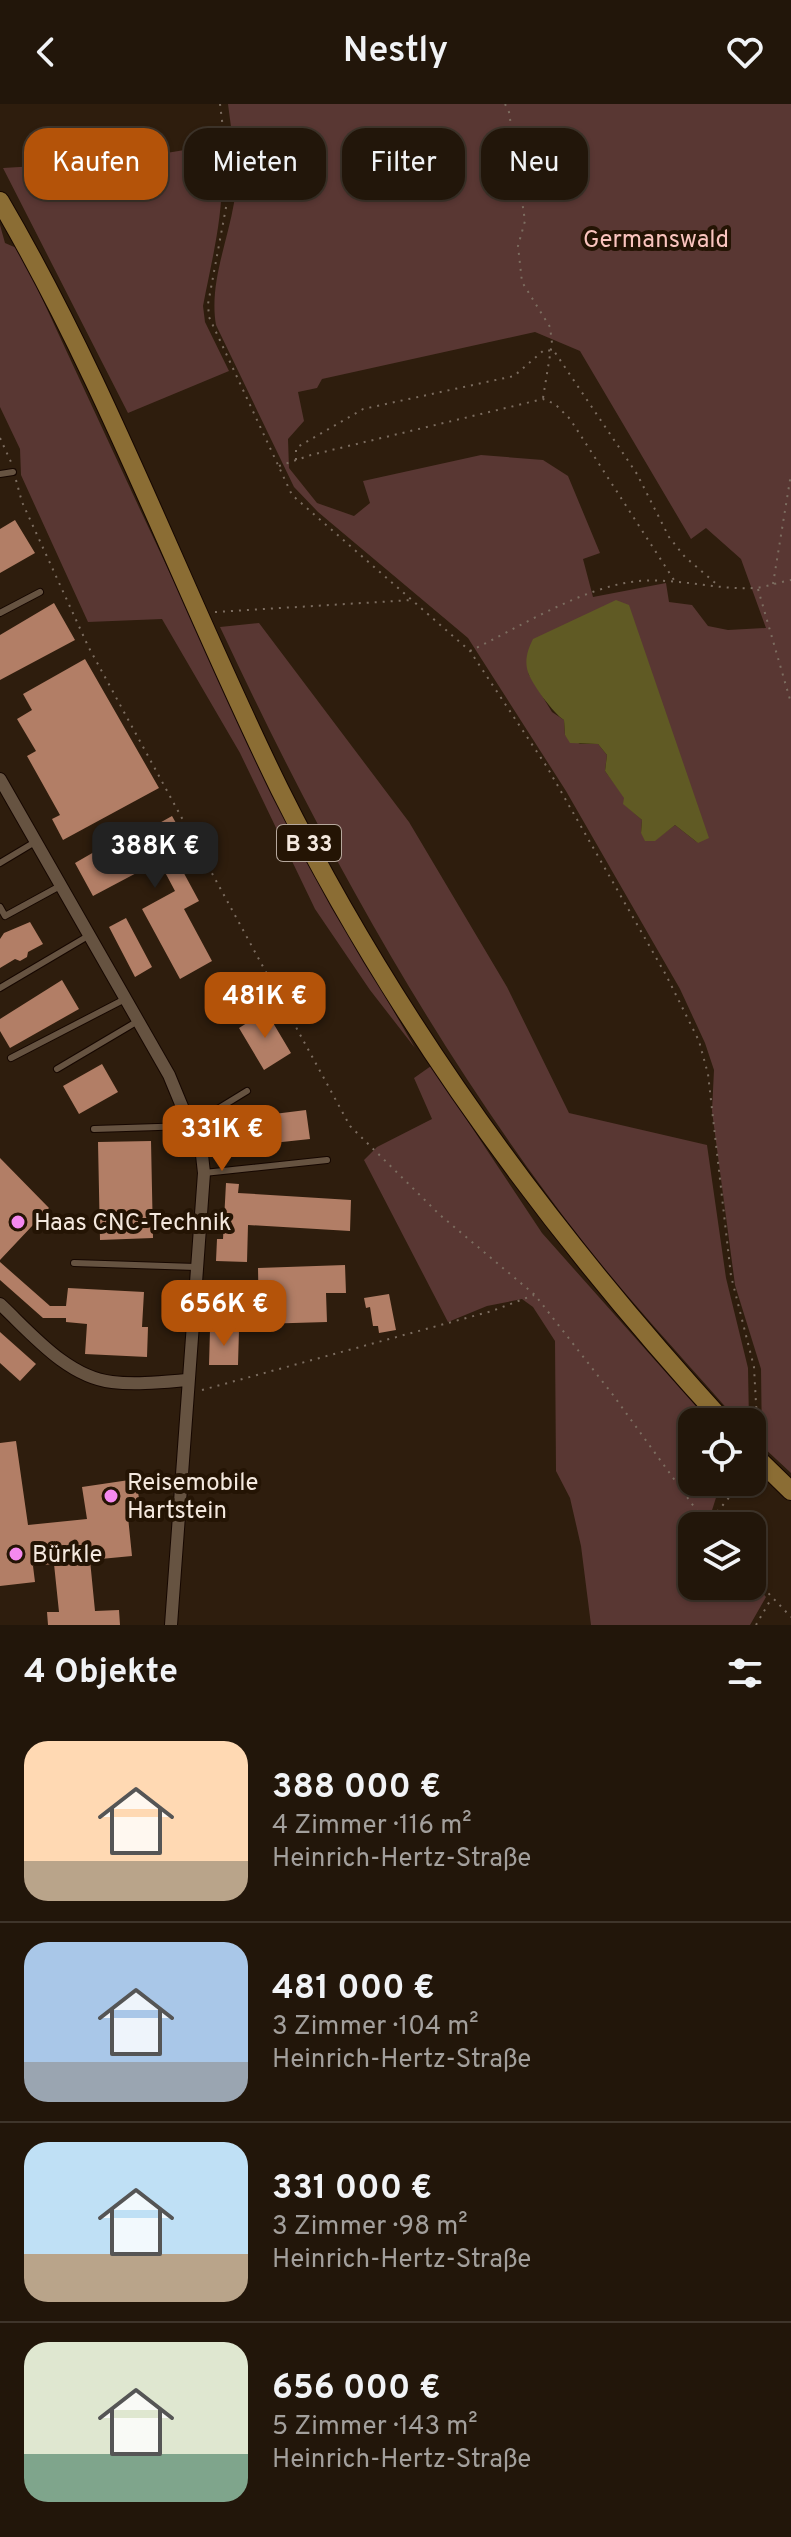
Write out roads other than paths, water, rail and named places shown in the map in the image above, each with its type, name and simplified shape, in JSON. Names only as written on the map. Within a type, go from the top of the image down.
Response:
[{"type":"main road","name":"B 33","points":[[0,201],[45,277],[281,790],[356,930],[421,1036],[506,1159],[588,1262],[712,1408]]},
{"type":"main road","points":[[766,1467],[791,1491]]},
{"type":"street","points":[[0,779],[5,800],[35,842],[169,1075],[202,1155],[204,1173],[171,1625]]},
{"type":"street","points":[[0,1304],[58,1358],[82,1373],[110,1382],[187,1380]]},
{"type":"lane","points":[[0,474],[13,472]]},
{"type":"lane","points":[[0,613],[40,592]]},
{"type":"lane","points":[[0,863],[35,842]]},
{"type":"lane","points":[[0,907],[5,916],[60,886]]},
{"type":"lane","points":[[0,988],[88,936]]},
{"type":"lane","points":[[11,1058],[125,999]]},
{"type":"lane","points":[[57,1069],[138,1021]]},
{"type":"lane","points":[[94,1129],[190,1126],[247,1091]]},
{"type":"lane","points":[[204,1173],[327,1160]]},
{"type":"lane","points":[[74,1263],[196,1267]]},
{"type":"place","name":"Haas CNC-Technik","points":[[18,1222]]},
{"type":"place","name":"Reisemobile Hartstein","points":[[111,1496]]},
{"type":"place","name":"Bürkle","points":[[16,1554]]},
{"type":"park label","name":"Germanswald","points":[[656,239]]}]
